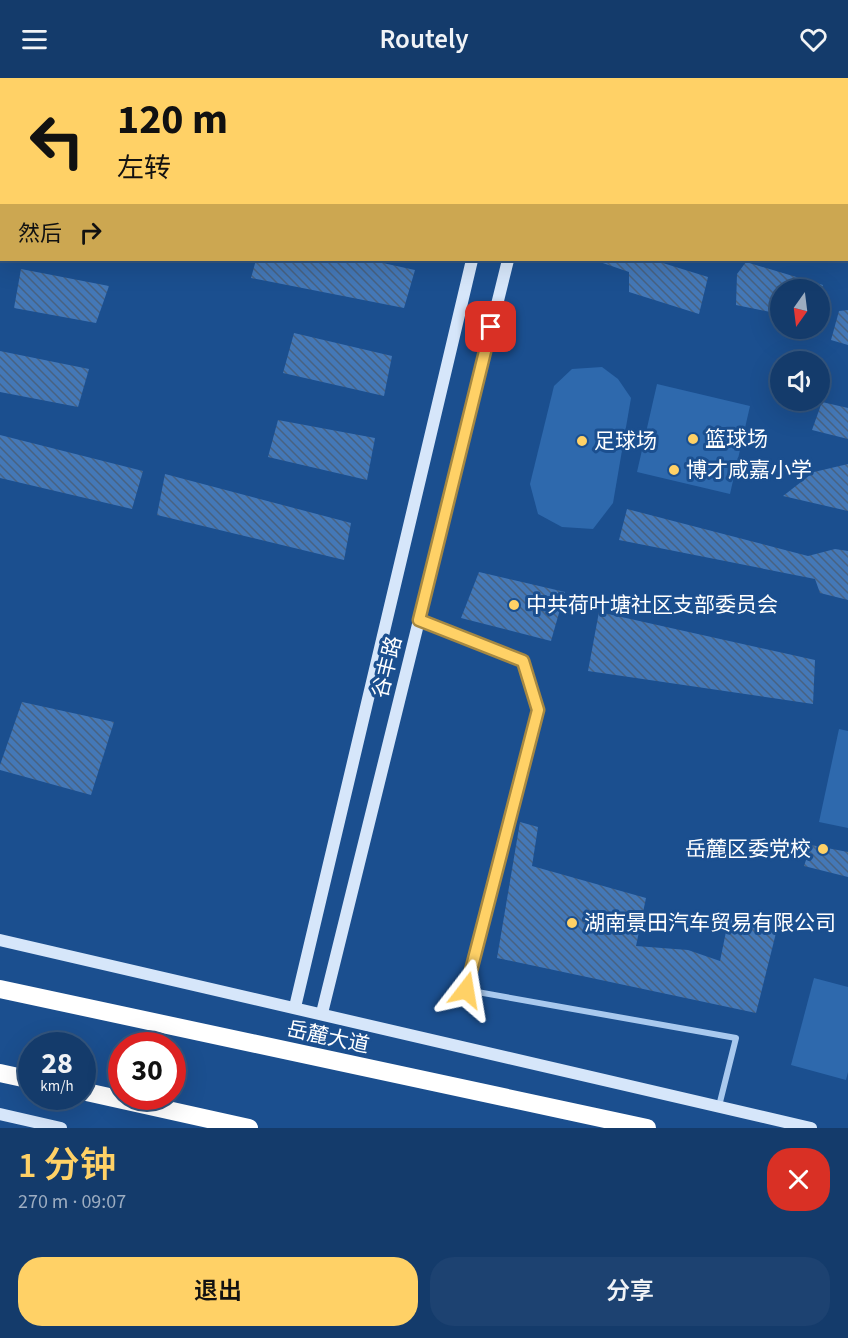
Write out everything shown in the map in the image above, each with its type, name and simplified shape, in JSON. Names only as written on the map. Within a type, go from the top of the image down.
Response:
[{"type":"highway","name":"岳麓大道","points":[[0,989],[647,1128]]},
{"type":"highway","points":[[0,1073],[18,1077]]},
{"type":"highway","points":[[96,1094],[249,1128]]},
{"type":"street","name":"谷丰路","points":[[295,1007],[472,261]]},
{"type":"street","name":"谷丰路","points":[[322,1013],[508,261]]},
{"type":"street","points":[[419,620],[523,661],[538,710],[466,990],[736,1038],[719,1106]]},
{"type":"street","points":[[0,940],[811,1128]]},
{"type":"street","points":[[0,1114],[61,1128]]},
{"type":"shaded area","name":"足球场","points":[[602,367],[618,379],[631,398],[613,503],[593,529],[562,527],[538,514],[530,484],[554,386],[572,369]]},
{"type":"shaded area","name":"篮球场","points":[[657,384],[750,406],[730,494],[637,472]]},
{"type":"shaded area","points":[[839,729],[848,731],[848,828],[819,822]]},
{"type":"shaded area","points":[[814,978],[848,987],[848,1072],[846,1080],[791,1065]]},
{"type":"building","points":[[256,261],[374,261],[415,270],[404,308],[251,278]]},
{"type":"building","points":[[597,261],[656,261],[708,277],[699,314],[629,292],[629,272]]},
{"type":"building","points":[[746,262],[803,279],[770,279],[770,312],[736,305],[737,274]]},
{"type":"building","points":[[21,269],[109,286],[96,323],[14,308]]},
{"type":"building","points":[[848,310],[848,345],[831,340],[839,311]]},
{"type":"building","points":[[294,333],[392,356],[384,396],[283,373]]},
{"type":"building","points":[[0,351],[89,369],[78,407],[0,392]]},
{"type":"building","points":[[830,404],[848,408],[848,439],[812,430],[819,411],[830,411]]},
{"type":"building","points":[[278,420],[375,438],[367,480],[268,457]]},
{"type":"building","points":[[0,435],[143,471],[132,509],[0,478]]},
{"type":"building","points":[[848,464],[848,511],[783,496],[814,472]]},
{"type":"building","points":[[165,474],[351,523],[344,560],[157,515]]},
{"type":"building","points":[[627,509],[808,556],[835,549],[848,551],[848,600],[820,593],[815,579],[619,540]]},
{"type":"building","name":"中共荷叶塘社区支部委员会","points":[[479,572],[565,592],[551,641],[461,618]]},
{"type":"building","points":[[599,612],[815,660],[813,704],[588,671]]},
{"type":"building","points":[[22,702],[114,722],[91,795],[0,770]]},
{"type":"building","name":"湖南景田汽车贸易有限公司","points":[[520,822],[538,827],[532,866],[646,898],[636,946],[688,950],[720,961],[729,917],[777,929],[756,1013],[497,958]]},
{"type":"building","points":[[811,845],[848,852],[848,877],[804,866]]},
{"type":"place","name":"篮球场","points":[[693,439]]},
{"type":"place","name":"足球场","points":[[582,441]]},
{"type":"place","name":"博才咸嘉小学","points":[[674,470]]},
{"type":"place","name":"中共荷叶塘社区支部委员会","points":[[514,605]]},
{"type":"place","name":"岳麓区委党校","points":[[823,849]]},
{"type":"place","name":"湖南景田汽车贸易有限公司","points":[[572,923]]},
{"type":"route","points":[[466,990],[538,710],[523,661],[419,620],[491,327]]}]
